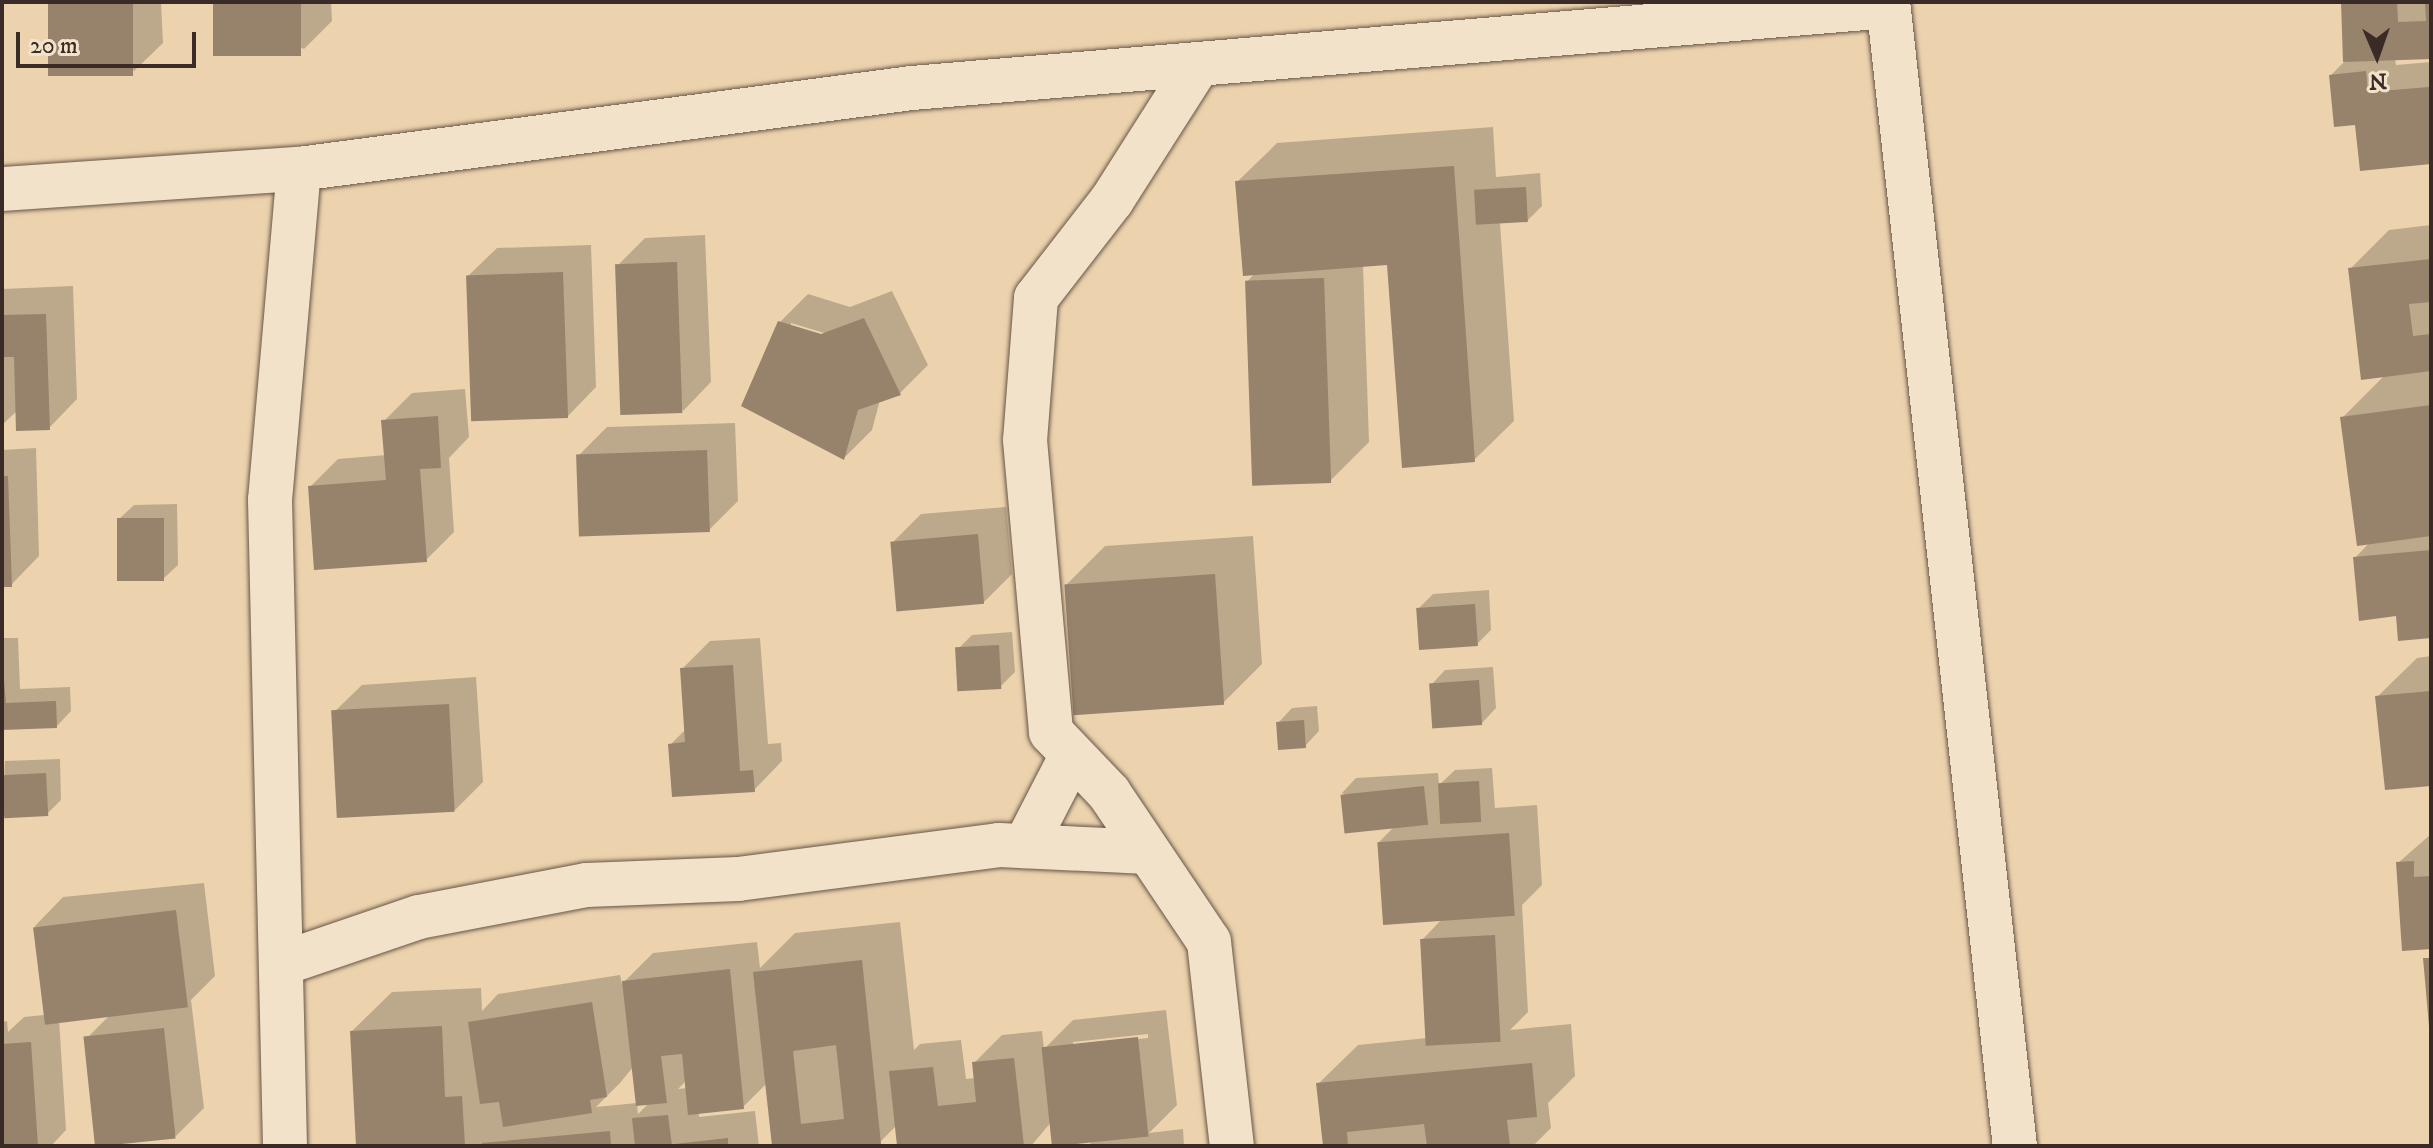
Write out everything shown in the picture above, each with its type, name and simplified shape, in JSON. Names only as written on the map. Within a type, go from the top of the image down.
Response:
[{"type":"street","points":[[2,189],[299,169],[912,88],[1888,4],[2015,1146]]},
{"type":"street","points":[[1198,65],[1112,200],[1036,298],[1025,440],[1051,732],[1109,793],[1209,942],[1232,1146]]},
{"type":"street","points":[[285,1146],[270,500],[299,169]]},
{"type":"street","points":[[1025,846],[1072,755]]},
{"type":"street","points":[[281,964],[419,917],[587,885],[738,879],[999,845],[1148,852]]},
{"type":"building","points":[[48,2],[133,2],[133,76],[48,76]]},
{"type":"building","points":[[213,2],[301,2],[301,56],[213,56]]},
{"type":"building","points":[[2341,2],[2397,2],[2398,22],[2426,21],[2425,2],[2431,2],[2431,59],[2343,62]]},
{"type":"building","points":[[2366,71],[2368,92],[2429,87],[2431,164],[2360,171],[2355,125],[2334,127],[2329,75]]},
{"type":"building","points":[[1454,166],[1475,462],[1402,468],[1387,265],[1243,276],[1235,181]]},
{"type":"building","points":[[1526,187],[1528,222],[1476,225],[1474,190]]},
{"type":"building","points":[[2431,259],[2431,302],[2409,304],[2413,336],[2431,334],[2431,371],[2361,380],[2348,268]]},
{"type":"building","points":[[677,262],[682,413],[620,415],[615,264]]},
{"type":"building","points":[[563,272],[568,418],[471,421],[466,275]]},
{"type":"building","points":[[1324,278],[1331,483],[1252,486],[1245,281]]},
{"type":"building","points":[[46,314],[50,430],[16,431],[14,357],[2,357],[2,315]]},
{"type":"building","points":[[864,318],[901,395],[858,410],[844,460],[741,406],[778,321],[821,334]]},
{"type":"building","points":[[2431,405],[2431,536],[2357,546],[2340,417]]},
{"type":"building","points":[[438,416],[441,468],[420,469],[427,562],[314,570],[308,486],[386,480],[381,420]]},
{"type":"building","points":[[707,450],[710,532],[579,537],[576,455]]},
{"type":"building","points":[[2,476],[8,476],[12,587],[2,587]]},
{"type":"building","points":[[117,518],[164,518],[164,581],[117,581]]},
{"type":"building","points":[[978,534],[984,604],[896,611],[890,542]]},
{"type":"building","points":[[2431,550],[2431,638],[2398,641],[2396,616],[2359,621],[2353,557]]},
{"type":"building","points":[[1215,574],[1224,705],[1074,715],[1064,585]]},
{"type":"building","points":[[1475,604],[1478,646],[1419,650],[1416,608]]},
{"type":"building","points":[[999,645],[1001,689],[957,691],[955,647]]},
{"type":"building","points":[[2,657],[6,703],[56,701],[57,728],[2,730]]},
{"type":"building","points":[[733,665],[740,771],[753,770],[755,792],[672,797],[668,744],[685,742],[680,668]]},
{"type":"building","points":[[1479,680],[1482,725],[1432,728],[1429,683]]},
{"type":"building","points":[[2431,691],[2431,786],[2385,790],[2375,696]]},
{"type":"building","points":[[449,704],[455,812],[337,818],[331,710]]},
{"type":"building","points":[[1304,720],[1306,748],[1278,750],[1276,722]]},
{"type":"building","points":[[46,773],[48,816],[4,818],[2,775]]},
{"type":"building","points":[[1479,781],[1481,822],[1440,824],[1438,783]]},
{"type":"building","points":[[1424,786],[1428,825],[1345,834],[1340,795]]},
{"type":"building","points":[[1509,833],[1515,916],[1383,925],[1377,842]]},
{"type":"building","points":[[2414,861],[2414,877],[2431,876],[2431,949],[2402,951],[2396,862]]},
{"type":"building","points":[[176,910],[188,1007],[45,1025],[33,928]]},
{"type":"building","points":[[1495,935],[1501,1042],[1426,1046],[1420,939]]},
{"type":"building","points":[[2423,958],[2431,958],[2431,1026],[2429,1026]]},
{"type":"building","points":[[862,960],[881,1144],[772,1146],[753,972]],"holes":[[[836,1045],[844,1119],[801,1124],[793,1051]]]},
{"type":"building","points":[[730,969],[744,1109],[688,1115],[682,1054],[661,1056],[667,1103],[636,1106],[622,981]]},
{"type":"building","points":[[592,1002],[607,1097],[590,1100],[592,1113],[503,1127],[499,1102],[480,1104],[468,1022]]},
{"type":"building","points":[[442,1026],[445,1097],[462,1096],[465,1146],[356,1146],[350,1031]]},
{"type":"building","points":[[164,1028],[176,1138],[95,1146],[83,1036]]},
{"type":"building","points":[[1138,1037],[1148,1136],[1052,1146],[1042,1047]]},
{"type":"building","points":[[31,1042],[38,1146],[2,1146],[2,1044]]},
{"type":"building","points":[[1014,1058],[1024,1146],[897,1146],[889,1071],[933,1067],[938,1106],[976,1102],[972,1062]]},
{"type":"building","points":[[1532,1063],[1537,1117],[1507,1120],[1510,1146],[1427,1146],[1424,1124],[1347,1132],[1348,1146],[1323,1146],[1316,1083]]},
{"type":"building","points":[[668,1115],[672,1146],[635,1146],[632,1118]]},
{"type":"building","points":[[610,1131],[611,1146],[482,1146],[482,1143]]},
{"type":"building","points":[[728,1138],[728,1146],[675,1146],[675,1144]]}]
